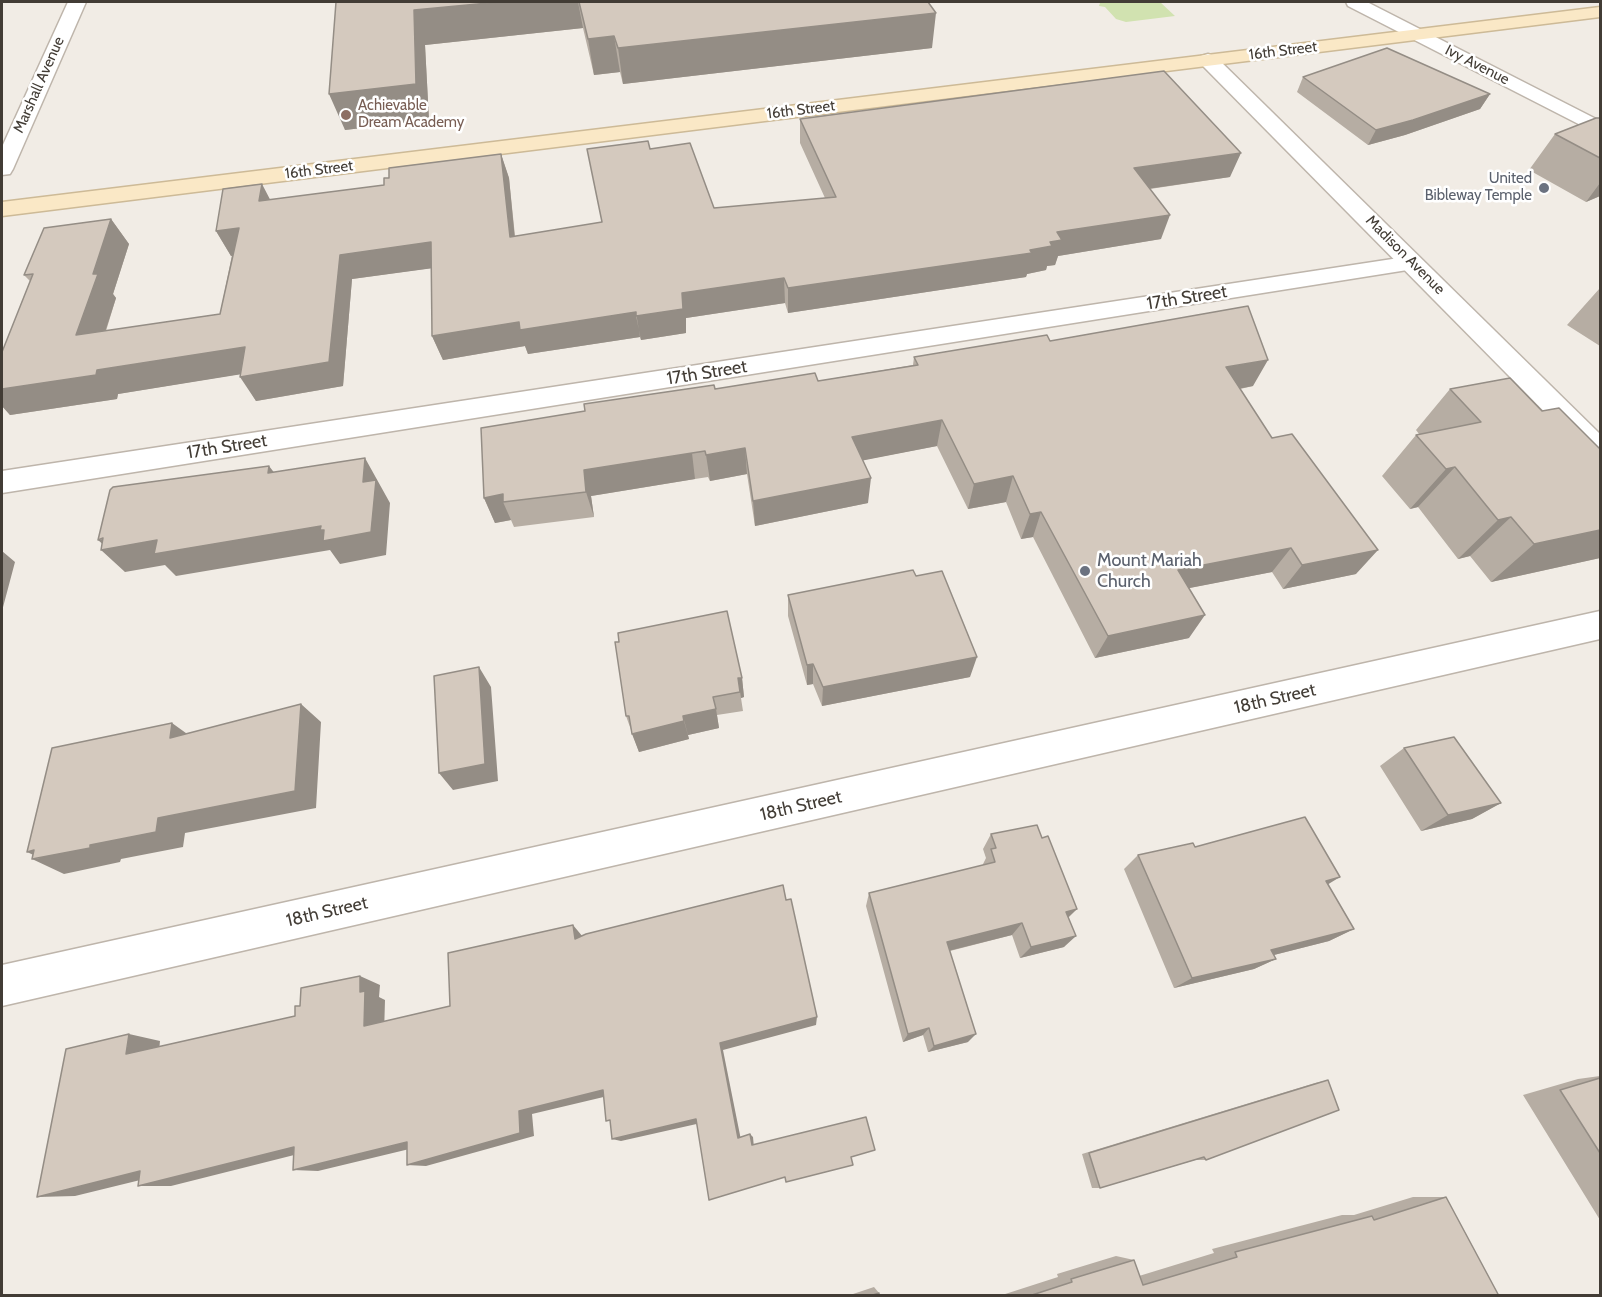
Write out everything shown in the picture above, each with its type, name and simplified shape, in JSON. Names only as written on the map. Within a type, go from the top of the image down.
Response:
[{"type":"main road","name":"16th Street","points":[[2,209],[1600,12]]},
{"type":"street","name":"Marshall Avenue","points":[[2,169],[77,2]]},
{"type":"street","name":"Ivy Avenue","points":[[1354,2],[1600,129]]},
{"type":"street","name":"Madison Avenue","points":[[1208,60],[1600,451]]},
{"type":"street","name":"17th Street","points":[[2,482],[1412,263]]},
{"type":"street","name":"18th Street","points":[[2,986],[1600,625]]},
{"type":"green space","points":[[1160,2],[1175,16],[1126,22],[1116,19],[1105,7],[1099,6],[1100,3]]},
{"type":"building","points":[[336,2],[499,2],[414,10],[416,84],[329,94]]},
{"type":"building","points":[[579,2],[928,2],[936,13],[618,48],[614,36],[588,39]]},
{"type":"building","points":[[1387,48],[1490,94],[1376,130],[1303,77]]},
{"type":"building","points":[[1164,71],[1241,153],[1134,168],[1170,215],[1057,232],[1062,240],[1050,242],[1052,246],[1030,250],[1032,253],[788,288],[784,278],[682,293],[683,309],[636,316],[636,312],[520,330],[519,322],[432,336],[431,242],[340,255],[329,362],[240,377],[245,347],[97,370],[96,375],[2,389],[2,352],[33,274],[24,275],[44,228],[111,219],[93,274],[98,274],[76,335],[220,314],[239,228],[216,231],[223,189],[262,184],[259,201],[384,185],[384,178],[389,178],[389,168],[501,154],[510,237],[602,222],[587,149],[648,141],[650,149],[690,143],[714,208],[836,197],[800,119]]},
{"type":"building","points":[[1600,118],[1600,158],[1555,134]]},
{"type":"building","points":[[1248,306],[1268,360],[1226,367],[1272,438],[1292,434],[1378,550],[1302,565],[1291,548],[1178,570],[1205,615],[1108,636],[1041,512],[1030,514],[1013,476],[974,484],[942,420],[852,437],[871,478],[753,501],[745,448],[706,455],[705,451],[584,470],[586,492],[503,502],[503,494],[484,498],[481,428],[585,411],[584,404],[714,385],[715,389],[815,373],[818,381],[918,365],[914,357],[1047,335],[1050,341]]},
{"type":"building","points":[[1510,378],[1542,411],[1559,408],[1600,449],[1600,530],[1534,544],[1511,517],[1498,520],[1455,467],[1446,469],[1416,435],[1481,422],[1450,389]]},
{"type":"building","points":[[365,458],[363,482],[376,480],[371,532],[323,541],[324,530],[320,530],[321,526],[154,554],[157,540],[101,550],[103,538],[98,540],[110,490],[113,487],[269,466],[268,473]]},
{"type":"building","points":[[913,570],[916,576],[942,571],[977,657],[823,687],[813,664],[807,665],[788,595]]},
{"type":"building","points":[[727,611],[742,678],[738,678],[740,692],[713,697],[716,709],[683,716],[684,721],[632,734],[629,716],[626,716],[615,642],[619,642],[618,633]]},
{"type":"building","points":[[479,667],[485,764],[439,773],[434,676]]},
{"type":"building","points":[[301,704],[295,791],[158,818],[156,832],[90,845],[90,848],[32,859],[34,850],[27,852],[52,748],[172,723],[170,738]]},
{"type":"building","points":[[1454,737],[1501,803],[1448,815],[1404,748]]},
{"type":"building","points":[[1305,817],[1340,877],[1326,881],[1354,929],[1271,950],[1276,959],[1192,978],[1138,855],[1193,843],[1195,847]]},
{"type":"building","points":[[1037,825],[1042,838],[1048,836],[1077,909],[1066,912],[1076,936],[1031,947],[1022,923],[947,942],[976,1034],[934,1046],[929,1028],[908,1034],[869,893],[995,862],[991,849],[996,848],[991,834]]},
{"type":"building","points":[[783,885],[786,900],[791,899],[817,1017],[720,1043],[738,1138],[750,1134],[752,1145],[866,1117],[875,1150],[851,1157],[853,1165],[786,1182],[785,1177],[709,1200],[696,1119],[612,1139],[610,1120],[606,1121],[603,1090],[519,1111],[520,1133],[407,1165],[407,1142],[293,1170],[294,1147],[138,1186],[140,1171],[37,1197],[66,1049],[129,1034],[126,1054],[295,1016],[295,1006],[300,1006],[301,988],[360,976],[360,992],[365,991],[364,1026],[450,1006],[448,953],[573,925],[575,939],[586,934]]},
{"type":"building","points":[[1600,1078],[1600,1153],[1560,1090]]},
{"type":"building","points":[[1328,1080],[1339,1110],[1206,1160],[1204,1157],[1100,1188],[1089,1153]]},
{"type":"building","points":[[1446,1197],[1499,1296],[1029,1296],[1072,1282],[1071,1279],[1134,1260],[1143,1285],[1237,1257],[1235,1252],[1372,1216],[1374,1220]]},
{"type":"place","name":"Achievable Dream Academy","points":[[346,115]]},
{"type":"place","name":"United Bibleway Temple","points":[[1544,188]]},
{"type":"place","name":"Mount Mariah Church","points":[[1085,571]]}]
